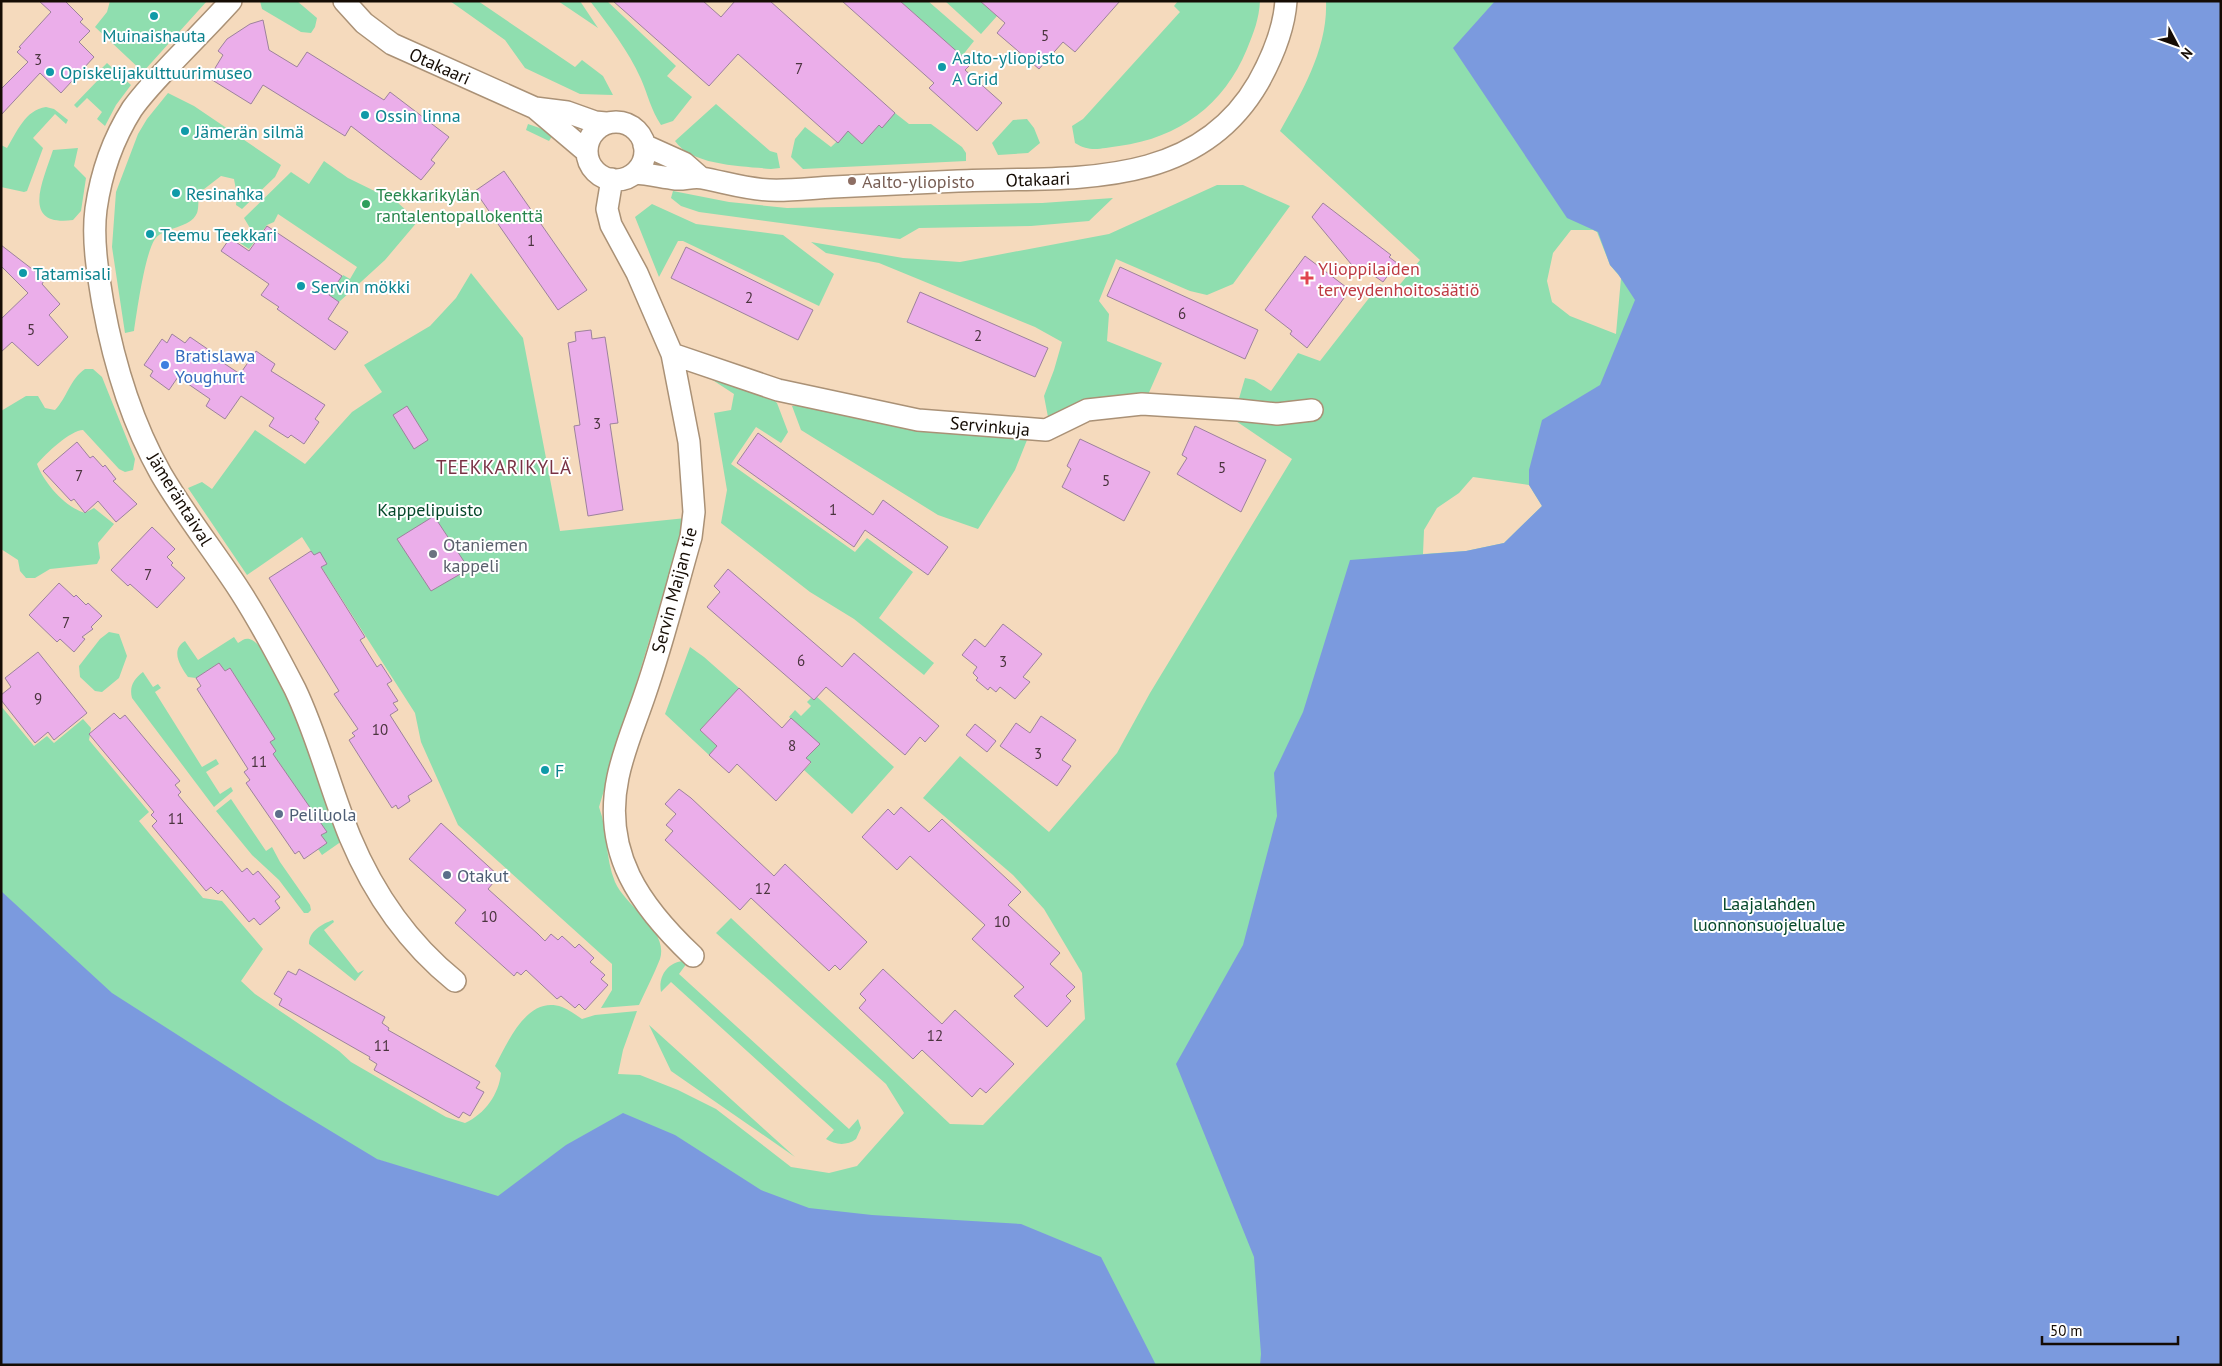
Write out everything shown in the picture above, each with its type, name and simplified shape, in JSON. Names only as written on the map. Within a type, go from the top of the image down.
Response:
[{"type":"street","name":"Jämeräntaival","points":[[231,1],[151,86],[133,108],[110,152],[96,211],[96,237],[98,278],[112,345],[123,389],[141,435],[160,473],[239,590],[294,687],[320,751],[350,836],[367,871],[405,933],[434,964],[455,981]]},
{"type":"street","name":"Otakaari","points":[[634,173],[653,174],[677,180],[700,178],[722,184],[770,190],[1111,175],[1158,164],[1182,155],[1201,144],[1239,110],[1252,93],[1273,54],[1280,32],[1286,1]]},
{"type":"street","name":"Otakaari","points":[[343,5],[372,30],[392,44],[535,108],[587,152]]},
{"type":"street","name":"Otakaari","points":[[535,108],[567,112],[595,122],[606,123]]},
{"type":"street","points":[[606,123],[623,123],[630,126],[637,131],[644,145],[642,163],[634,173],[622,179],[612,179],[600,175],[594,169],[587,152],[592,136],[606,123]]},
{"type":"street","name":"Otakaari","points":[[644,145],[684,163],[700,178]]},
{"type":"street","name":"Servin Maijan tie","points":[[612,179],[607,209],[611,225],[637,273],[672,354],[689,442],[694,512],[691,537],[645,694],[632,728],[618,777],[614,812],[616,840],[632,884],[645,905],[693,956]]},
{"type":"street","name":"Servinkuja","points":[[672,354],[778,390],[918,420],[1046,430],[1087,410],[1142,404],[1277,414],[1312,410]]},
{"type":"green space","points":[[110,1],[207,1],[143,72],[95,27],[107,12]]},
{"type":"green space","points":[[260,1],[297,1],[317,18],[315,27],[311,33],[301,32],[262,9]]},
{"type":"green space","points":[[450,1],[478,1],[575,67],[582,60],[603,76],[613,95],[580,94],[525,68],[505,40]]},
{"type":"green space","points":[[558,1],[580,1],[598,28]]},
{"type":"green space","points":[[590,1],[607,1],[676,66],[667,76],[692,97],[673,121],[661,125],[630,58],[618,38]]},
{"type":"green space","points":[[900,1],[928,1],[974,41],[962,56]]},
{"type":"green space","points":[[945,1],[980,1],[997,16],[981,34]]},
{"type":"green space","points":[[1178,1],[1260,1],[1250,43],[1226,87],[1197,116],[1180,127],[1161,135],[1141,142],[1101,149],[1086,148],[1075,143],[1072,126],[1083,119],[1180,12],[1174,6]]},
{"type":"green space","name":"Laajalahden luonnonsuojelualue","points":[[1326,1],[2221,1],[2221,1365],[1030,1365],[647,1248],[1,1036],[1,706],[34,746],[47,736],[54,743],[83,719],[91,728],[89,740],[149,812],[139,821],[203,898],[222,901],[263,949],[241,981],[255,994],[339,1051],[351,1062],[446,1117],[465,1123],[485,1109],[494,1096],[500,1081],[501,1073],[495,1066],[506,1045],[520,1023],[539,1008],[550,1005],[562,1007],[582,1019],[595,1015],[637,1011],[623,1050],[618,1074],[640,1075],[678,1090],[716,1109],[791,1167],[829,1173],[857,1166],[904,1113],[886,1084],[716,933],[731,918],[950,1124],[983,1125],[1085,1019],[1082,973],[1044,909],[1013,875],[923,798],[960,756],[1049,832],[1117,753],[1150,693],[1292,459],[1233,419],[1245,378],[1254,380],[1271,391],[1298,353],[1320,361],[1380,284],[1393,293],[1420,260],[1280,131],[1312,69],[1323,36]],"holes":[[[1571,230],[1593,230],[1597,232],[1610,265],[1621,278],[1616,334],[1570,316],[1552,302],[1547,281],[1553,253]],[[1473,477],[1529,485],[1542,506],[1504,543],[1466,551],[1423,554],[1424,530],[1437,508],[1459,493]]]},
{"type":"green space","points":[[107,63],[131,85],[116,105],[105,126],[97,119],[102,112],[87,98],[77,108],[74,105],[100,78],[96,74]]},
{"type":"green space","points":[[168,93],[194,106],[281,165],[275,177],[242,209],[236,205],[237,195],[234,179],[221,176],[199,193],[198,211],[194,218],[159,235],[155,239],[151,246],[145,269],[134,331],[125,333],[112,247],[116,192],[138,134],[147,119]]},
{"type":"green space","points":[[716,104],[770,151],[777,153],[780,168],[771,169],[733,165],[705,160],[693,156],[675,141]]},
{"type":"green space","points":[[46,107],[54,109],[68,120],[66,124],[55,114],[33,138],[43,148],[27,191],[1,187],[1,145],[7,148],[27,117],[32,112]]},
{"type":"green space","points":[[895,113],[909,124],[931,124],[962,147],[966,153],[966,161],[803,169],[791,157],[795,139],[805,127],[831,147],[848,131],[862,144],[879,125],[882,127]]},
{"type":"green space","points":[[1027,119],[1034,128],[1040,143],[1028,153],[998,155],[992,143],[1013,120]]},
{"type":"green space","points":[[528,124],[554,133],[549,141],[526,130]]},
{"type":"green space","points":[[78,148],[74,166],[86,178],[81,211],[73,220],[56,220],[46,216],[41,209],[39,198],[41,187],[53,150]]},
{"type":"green space","points":[[324,161],[348,178],[397,202],[418,221],[385,260],[339,302],[329,295],[343,275],[350,279],[357,267],[278,214],[274,222],[267,225],[249,249],[240,243],[250,228],[244,218],[291,172],[309,184]]},
{"type":"green space","points":[[1217,185],[1243,185],[1290,206],[1233,284],[1207,295],[1190,291],[1116,259],[1099,301],[1109,314],[1107,341],[1162,363],[1147,397],[1083,404],[1048,417],[1044,396],[1062,342],[1035,327],[879,263],[826,253],[811,242],[903,258],[960,262],[1109,234]]},
{"type":"green space","points":[[673,191],[729,202],[787,208],[1042,203],[1113,198],[1089,221],[1031,226],[919,228],[900,239],[699,212],[681,206],[671,198]]},
{"type":"green space","points":[[652,204],[696,224],[783,235],[834,274],[819,306],[683,241],[678,241],[659,277],[635,217]]},
{"type":"green space","name":"Kappelipuisto","points":[[471,273],[523,338],[560,531],[686,518],[599,807],[615,882],[620,891],[653,928],[661,948],[660,959],[639,1005],[601,1008],[612,990],[612,964],[458,825],[421,742],[415,713],[302,537],[247,575],[188,488],[202,482],[212,489],[255,430],[305,464],[352,412],[382,392],[364,365],[430,326],[456,298]]},
{"type":"green space","points":[[85,369],[93,369],[102,377],[135,459],[133,470],[125,472],[119,469],[83,430],[65,438],[46,454],[37,464],[45,479],[56,493],[77,510],[85,513],[94,508],[114,524],[98,543],[100,558],[97,564],[50,569],[35,578],[26,578],[20,571],[18,560],[1,549],[1,411],[26,396],[38,396],[45,408],[55,410],[72,383]]},
{"type":"green space","points":[[708,377],[770,397],[777,403],[788,432],[781,443],[756,427],[731,464],[855,552],[867,538],[913,572],[879,618],[934,663],[924,675],[854,619],[810,592],[721,523],[727,490],[714,413],[731,410],[734,394]]},
{"type":"green space","points":[[792,406],[807,406],[915,431],[1029,435],[1015,470],[978,529],[938,515],[801,430]]},
{"type":"green space","points":[[109,632],[119,634],[127,656],[119,678],[102,692],[95,691],[80,677],[79,666],[100,639]]},
{"type":"green space","points":[[234,637],[238,643],[250,639],[263,651],[276,672],[303,733],[342,841],[322,855],[318,849],[327,843],[321,835],[326,832],[278,761],[267,757],[276,751],[270,742],[275,739],[230,668],[225,671],[219,663],[196,678],[188,677],[182,668],[177,653],[180,645],[185,641],[198,660]]},
{"type":"green space","points":[[690,647],[739,688],[700,730],[717,746],[709,755],[665,714]]},
{"type":"green space","points":[[143,672],[153,687],[158,684],[161,688],[155,692],[202,767],[216,759],[219,764],[206,772],[220,794],[231,787],[233,791],[214,807],[132,698],[131,690],[133,683]]},
{"type":"green space","points":[[817,697],[894,767],[852,814],[804,770],[811,763],[806,758],[819,744],[789,717],[795,710],[801,716],[811,706],[807,702],[811,698],[814,700]]},
{"type":"green space","points":[[231,799],[266,851],[272,847],[280,862],[310,905],[311,910],[308,913],[304,913],[279,880],[252,855],[216,811]]},
{"type":"green space","points":[[333,920],[334,922],[324,930],[358,973],[364,970],[355,981],[309,944],[311,935],[314,932]]},
{"type":"green space","points":[[684,961],[687,963],[679,974],[849,1129],[858,1119],[861,1128],[856,1139],[849,1143],[841,1144],[833,1143],[826,1139],[834,1130],[671,982],[661,992],[660,986],[665,971],[673,964]]},
{"type":"green space","points":[[649,1025],[795,1157],[671,1071]]},
{"type":"water","name":"Laajalahden luonnonsuojelualue","points":[[1495,1],[2221,1],[2221,1365],[1260,1365],[1261,1354],[1254,1257],[1176,1064],[1243,945],[1277,816],[1274,773],[1303,712],[1350,560],[1466,551],[1504,543],[1542,506],[1529,485],[1529,470],[1542,420],[1600,385],[1635,300],[1610,265],[1598,232],[1567,218],[1453,48]]},
{"type":"water","points":[[1,891],[112,993],[281,1101],[377,1159],[498,1196],[566,1145],[623,1113],[675,1135],[761,1190],[809,1208],[872,1215],[1021,1224],[1101,1257],[1156,1365],[1,1365]]},
{"type":"building","points":[[39,1],[65,1],[83,19],[80,22],[90,31],[79,42],[94,57],[61,93],[40,73],[1,115],[1,89],[28,62],[17,52],[21,48],[19,47],[51,12]]},
{"type":"building","points":[[613,1],[703,1],[721,17],[735,1],[770,1],[895,113],[882,128],[879,125],[862,144],[848,131],[838,143],[738,54],[709,86]]},
{"type":"building","name":"Aalto-yliopisto A Grid","points":[[842,1],[900,1],[971,64],[965,70],[1002,103],[977,131],[929,88],[934,83]]},
{"type":"building","points":[[980,1],[1120,1],[1075,52],[1063,42],[1039,69],[997,33],[1005,23]]},
{"type":"building","name":"Ossin linna","points":[[263,20],[269,50],[297,67],[307,52],[384,100],[390,92],[449,137],[431,160],[435,163],[421,180],[351,126],[345,136],[263,85],[251,104],[209,78],[223,55],[218,51],[227,39],[250,24]]},
{"type":"building","points":[[504,171],[587,290],[558,310],[475,191]]},
{"type":"building","points":[[1323,203],[1391,255],[1389,257],[1397,263],[1383,282],[1366,270],[1361,276],[1312,217]]},
{"type":"building","name":"Servin mökki","points":[[267,226],[342,276],[329,295],[339,302],[328,319],[348,332],[335,350],[277,309],[279,307],[261,295],[269,284],[221,251],[230,238],[249,251]]},
{"type":"building","points":[[1,245],[45,279],[42,284],[60,304],[49,315],[68,337],[38,366],[12,342],[1,352],[1,319],[28,293],[1,266]]},
{"type":"building","points":[[686,247],[813,310],[798,340],[671,278]]},
{"type":"building","points":[[1305,256],[1350,290],[1307,348],[1290,334],[1292,331],[1265,310]]},
{"type":"building","points":[[1120,267],[1258,330],[1245,359],[1107,296]]},
{"type":"building","points":[[920,292],[1048,348],[1035,377],[907,322]]},
{"type":"building","points":[[591,330],[592,339],[605,337],[618,423],[610,424],[623,510],[588,516],[574,426],[580,425],[568,343],[576,341],[575,332]]},
{"type":"building","points":[[172,334],[185,343],[190,337],[209,350],[207,352],[240,374],[256,351],[275,364],[271,371],[325,405],[315,419],[319,422],[304,444],[291,435],[288,438],[269,426],[274,418],[241,396],[225,419],[206,406],[210,399],[178,377],[169,390],[150,376],[153,371],[144,365],[162,339],[167,343]]},
{"type":"building","points":[[407,406],[428,440],[414,449],[393,415]]},
{"type":"building","points":[[1195,426],[1266,460],[1241,512],[1177,474],[1187,458],[1182,455]]},
{"type":"building","points":[[758,433],[873,515],[883,500],[948,547],[928,575],[865,530],[854,547],[737,463]]},
{"type":"building","points":[[1080,439],[1150,472],[1124,521],[1062,487],[1071,469],[1067,466]]},
{"type":"building","points":[[77,442],[90,458],[93,456],[103,467],[105,465],[116,479],[113,481],[137,504],[116,522],[98,501],[85,513],[74,499],[71,501],[43,471]]},
{"type":"building","name":"Otaniemen kappeli","points":[[434,516],[469,569],[431,591],[397,539]]},
{"type":"building","points":[[152,527],[175,549],[167,557],[173,563],[171,565],[185,578],[157,608],[130,584],[128,586],[111,570]]},
{"type":"building","points":[[311,551],[314,555],[320,552],[327,564],[321,567],[365,637],[360,640],[377,667],[381,664],[392,681],[387,684],[398,701],[393,703],[398,710],[390,715],[432,781],[408,796],[410,801],[398,809],[396,805],[392,808],[349,740],[355,736],[352,733],[358,729],[334,694],[339,691],[269,578]]},
{"type":"building","points":[[728,569],[842,667],[854,653],[939,726],[925,742],[920,737],[905,755],[826,687],[814,700],[707,607],[720,592],[714,586]]},
{"type":"building","points":[[59,583],[74,597],[76,595],[86,605],[88,603],[102,616],[91,627],[93,629],[82,637],[85,639],[74,652],[60,639],[57,642],[29,615]]},
{"type":"building","points":[[1003,624],[1042,654],[1023,677],[1030,682],[1015,699],[1000,687],[996,692],[990,687],[988,690],[976,680],[978,678],[973,673],[977,667],[962,655],[975,639],[985,647]]},
{"type":"building","points":[[38,652],[87,713],[54,740],[48,732],[35,743],[1,700],[1,695],[11,687],[5,678]]},
{"type":"building","points":[[219,663],[225,671],[230,668],[275,739],[270,742],[276,751],[273,754],[327,832],[321,835],[327,843],[304,859],[299,851],[295,854],[246,783],[250,780],[244,772],[248,769],[197,689],[201,686],[196,678]]},
{"type":"building","points":[[739,688],[782,728],[791,718],[820,744],[806,758],[811,762],[776,801],[737,764],[729,773],[709,755],[717,746],[700,730]]},
{"type":"building","points":[[114,713],[120,719],[125,715],[180,781],[175,785],[181,792],[178,795],[242,872],[247,868],[253,875],[258,871],[280,897],[275,901],[280,908],[260,925],[254,918],[249,922],[222,890],[218,894],[211,887],[206,891],[152,826],[157,821],[151,815],[154,812],[89,734]]},
{"type":"building","points":[[1041,716],[1076,740],[1062,760],[1071,766],[1057,786],[1000,746],[1016,723],[1030,733]]},
{"type":"building","points":[[975,724],[996,741],[987,752],[966,735]]},
{"type":"building","points":[[679,789],[774,876],[785,864],[867,942],[840,970],[835,965],[829,971],[751,898],[740,910],[665,840],[673,831],[666,825],[676,814],[665,804]]},
{"type":"building","points":[[901,807],[929,832],[942,819],[1021,892],[1008,905],[1060,953],[1050,964],[1075,987],[1066,996],[1071,1001],[1047,1027],[1014,996],[1024,987],[972,939],[985,925],[910,856],[897,870],[862,837],[888,809],[894,815]]},
{"type":"building","points":[[441,823],[499,876],[488,889],[545,941],[551,934],[558,940],[562,936],[575,948],[579,944],[594,958],[590,962],[605,975],[601,979],[608,985],[585,1010],[579,1004],[575,1008],[561,996],[557,999],[526,970],[521,975],[517,972],[514,976],[455,923],[466,910],[409,859]]},
{"type":"building","points":[[299,969],[385,1017],[382,1023],[389,1028],[388,1030],[480,1082],[476,1088],[484,1092],[470,1116],[463,1112],[459,1118],[374,1070],[377,1064],[369,1059],[370,1057],[279,1005],[282,999],[274,994],[288,971],[296,975]]},
{"type":"building","points":[[883,969],[942,1024],[955,1010],[1014,1064],[986,1093],[980,1088],[972,1097],[922,1050],[913,1059],[859,1008],[866,1000],[860,994]]},
{"type":"place","name":"Muinaishauta","points":[[154,16]]},
{"type":"place","name":"Aalto-yliopisto A Grid","points":[[942,67]]},
{"type":"place","name":"Opiskelijakulttuurimuseo","points":[[50,72]]},
{"type":"place","name":"Ossin linna","points":[[365,115]]},
{"type":"place","name":"Jämerän silmä","points":[[185,131]]},
{"type":"place","name":"Aalto-yliopisto","points":[[852,181]]},
{"type":"place","name":"Resinahka","points":[[176,193]]},
{"type":"place","name":"Teekkarikylän rantalentopallokenttä","points":[[366,204]]},
{"type":"place","name":"Teemu Teekkari","points":[[150,234]]},
{"type":"place","name":"Tatamisali","points":[[23,273]]},
{"type":"place","name":"Ylioppilaiden terveydenhoitosäätiö","points":[[1307,278]]},
{"type":"place","name":"Servin mökki","points":[[301,286]]},
{"type":"place","name":"Bratislawa Youghurt","points":[[165,365]]},
{"type":"place","name":"Otaniemen kappeli","points":[[433,554]]},
{"type":"place","name":"F","points":[[545,770]]},
{"type":"place","name":"Peliluola","points":[[279,814]]},
{"type":"place","name":"Otakut","points":[[447,875]]},
{"type":"district","name":"TEEKKARIKYLÄ","points":[[504,467]]}]
